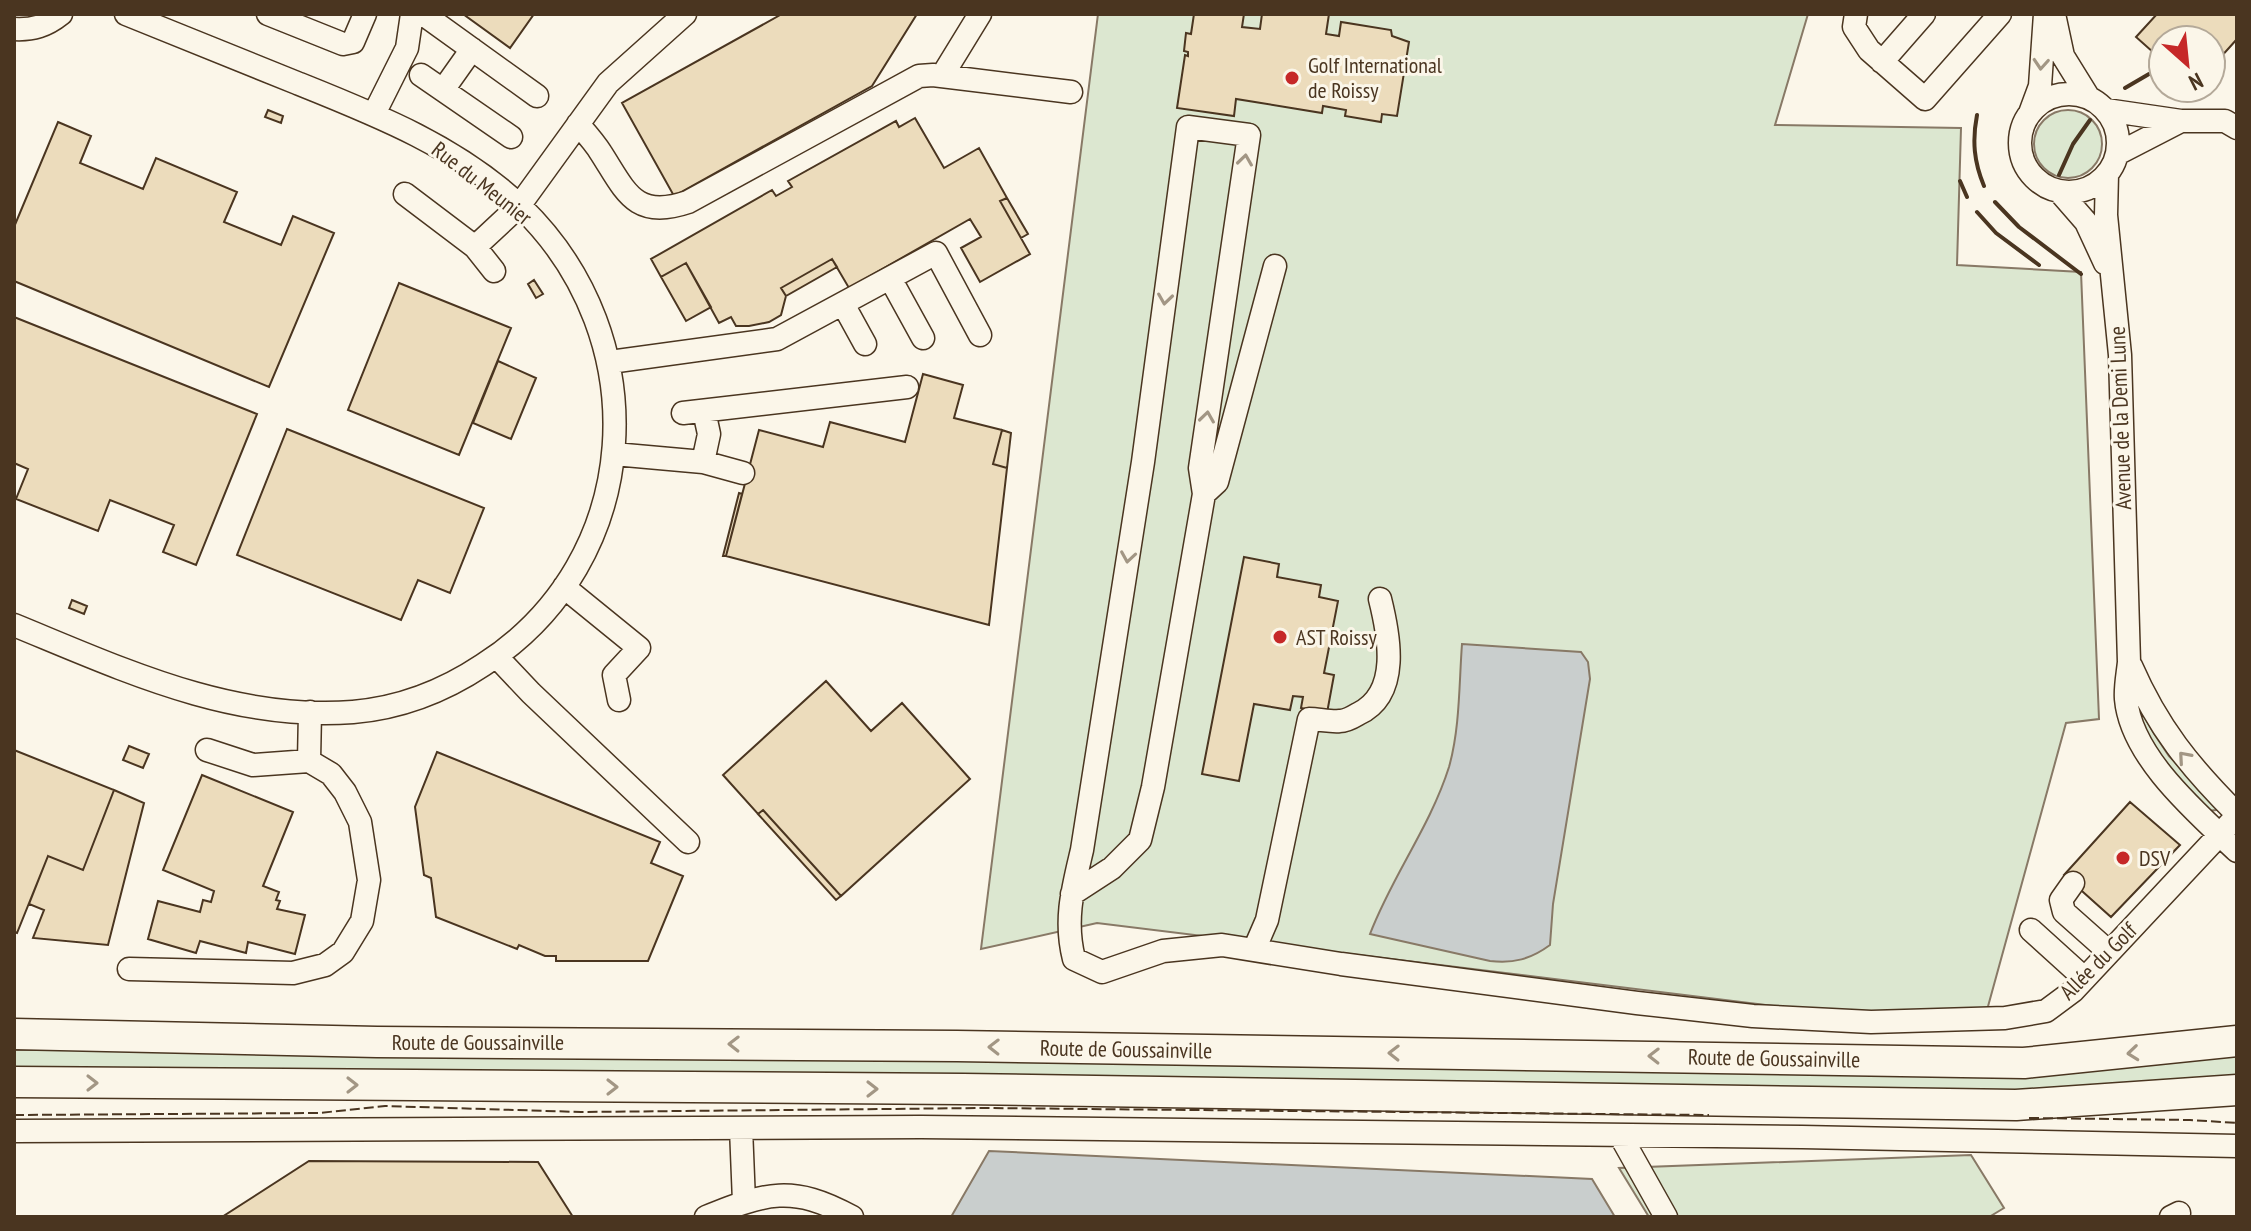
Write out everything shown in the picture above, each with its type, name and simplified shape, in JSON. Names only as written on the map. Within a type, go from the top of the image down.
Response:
[{"type":"main road","points":[[2224,1042],[2237,1023]]},
{"type":"main road","name":"Route de Goussainville","points":[[14,1034],[377,1042],[941,1046],[2024,1063],[2224,1042]]},
{"type":"main road","name":"Route de Goussainville","points":[[14,1082],[947,1089],[2016,1105],[2237,1090]]},
{"type":"street","points":[[14,49],[22,29],[49,24],[61,14]]},
{"type":"street","name":"Rue du Meunier","points":[[14,625],[167,687],[230,703],[310,712],[355,712],[394,704],[435,692],[497,657],[542,615],[564,587],[586,549],[610,481],[615,414],[610,362],[591,305],[564,257],[519,206],[453,156],[401,126],[126,14]]},
{"type":"street","points":[[268,14],[343,44],[353,42],[365,14]]},
{"type":"street","points":[[374,114],[407,48],[412,14]]},
{"type":"street","points":[[423,14],[537,96]]},
{"type":"street","points":[[475,247],[519,206],[608,83],[685,14]]},
{"type":"street","points":[[942,76],[980,14]]},
{"type":"street","points":[[1856,14],[1854,27],[1859,38],[1925,99],[2000,14]]},
{"type":"street","points":[[1882,62],[1924,14]]},
{"type":"street","points":[[2045,14],[2040,86],[2022,128],[2020,144],[2023,160],[2037,179],[2059,191],[2086,222],[2113,279]]},
{"type":"street","points":[[2054,14],[2063,56],[2114,123],[2118,139],[2112,164]]},
{"type":"street","points":[[443,90],[472,49]]},
{"type":"street","points":[[421,75],[511,137]]},
{"type":"street","points":[[578,124],[599,149],[622,189],[635,202],[651,208],[669,209],[688,202],[919,76],[942,76],[1071,92]]},
{"type":"street","points":[[2030,113],[2042,102],[2057,95],[2073,94],[2098,104],[2181,121],[2225,121],[2237,128]]},
{"type":"street","points":[[2059,191],[2085,189],[2112,164],[2181,121]]},
{"type":"street","points":[[1188,127],[1249,135],[1200,468],[1204,494],[1153,787],[1140,840],[1112,868],[1072,894],[1082,850],[1143,462],[1188,127]]},
{"type":"street","name":"Avenue de la Demi Lune","points":[[2112,164],[2106,215],[2120,355],[2129,662],[2126,699],[2144,746],[2170,785],[2237,851]]},
{"type":"street","points":[[405,194],[475,247],[494,271]]},
{"type":"street","points":[[610,362],[777,339],[936,253],[980,335]]},
{"type":"street","points":[[1204,494],[1217,482],[1275,266]]},
{"type":"street","points":[[890,278],[923,338]]},
{"type":"street","points":[[843,304],[865,344]]},
{"type":"street","points":[[703,462],[709,434],[694,412],[907,387]]},
{"type":"street","points":[[614,454],[703,462],[743,473]]},
{"type":"street","points":[[564,587],[639,648],[614,675],[619,700]]},
{"type":"street","points":[[1254,950],[1267,920],[1309,719],[1343,721],[1368,709],[1379,696],[1389,669],[1389,646],[1380,599]]},
{"type":"street","points":[[497,657],[688,842]]},
{"type":"street","name":"Avenue de la Demi Lune","points":[[2129,662],[2148,705],[2174,745],[2237,815]]},
{"type":"street","points":[[309,761],[310,712]]},
{"type":"street","points":[[129,969],[293,973],[325,965],[343,952],[362,921],[369,880],[360,822],[345,792],[331,774],[309,761],[253,765],[207,750]]},
{"type":"street","name":"Allée du Golf","points":[[1072,894],[1068,935],[1074,959],[1102,972],[1163,951],[1222,945],[1341,964],[1753,1016],[1871,1022],[2005,1018],[2046,1011],[2073,991],[2237,815]]},
{"type":"street","points":[[2073,883],[2063,893],[2064,912],[2109,952]]},
{"type":"street","points":[[2031,930],[2084,978]]},
{"type":"street","points":[[14,1131],[937,1127],[2237,1146]]},
{"type":"street","points":[[741,1128],[744,1202]]},
{"type":"street","points":[[1620,1135],[1666,1217]]},
{"type":"street","points":[[706,1217],[744,1202],[775,1195],[801,1195],[852,1217]]},
{"type":"green space","points":[[1098,14],[1808,14],[1775,125],[1961,128],[1957,265],[2081,272],[2099,719],[2066,723],[1987,1010],[1831,1013],[1097,923],[981,949]]},
{"type":"green space","points":[[2075,110],[2096,125],[2102,144],[2100,157],[2092,168],[2075,178],[2061,178],[2044,168],[2036,157],[2034,137],[2044,120],[2055,112]]},
{"type":"green space","points":[[2135,699],[2169,756],[2217,806],[2216,810],[2208,811],[2199,804],[2146,737]]},
{"type":"green space","points":[[2237,1048],[2237,1081],[2049,1093],[14,1074],[14,1050]]},
{"type":"green space","points":[[1971,1155],[2004,1208],[1989,1217],[1649,1217],[1619,1168]]},
{"type":"shaded area","points":[[1462,644],[1581,652],[1588,662],[1590,679],[1553,904],[1550,945],[1536,954],[1514,961],[1490,961],[1370,934],[1432,810],[1449,767],[1457,721]]},
{"type":"shaded area","points":[[989,1151],[1592,1179],[1615,1217],[951,1217]]},
{"type":"building","points":[[463,14],[534,14],[510,48]]},
{"type":"building","points":[[782,14],[917,14],[872,86],[674,196],[622,103]]},
{"type":"building","name":"Golf International de Roissy","points":[[1194,14],[1244,14],[1242,27],[1260,29],[1262,14],[1329,14],[1326,34],[1339,36],[1341,22],[1391,30],[1392,36],[1409,42],[1397,116],[1382,114],[1381,122],[1345,116],[1346,110],[1323,106],[1322,113],[1236,99],[1234,116],[1177,108],[1185,55],[1188,56],[1188,52],[1184,51],[1186,33],[1191,34]]},
{"type":"building","points":[[2157,14],[2237,14],[2237,39],[2227,50],[2227,24],[2148,24]]},
{"type":"building","points":[[2147,25],[2147,47],[2136,37]]},
{"type":"building","points":[[268,110],[283,116],[281,123],[265,117]]},
{"type":"building","points":[[915,118],[944,168],[979,148],[1007,198],[1000,201],[1030,254],[980,282],[961,248],[981,237],[970,219],[849,288],[832,259],[781,288],[786,296],[781,315],[769,322],[749,326],[736,326],[731,317],[719,323],[686,263],[661,277],[651,259],[772,190],[776,196],[792,187],[788,181],[896,121],[899,127]]},
{"type":"building","points":[[58,122],[91,136],[80,163],[143,189],[156,158],[237,192],[224,222],[281,245],[293,216],[334,233],[269,387],[14,281],[14,227]]},
{"type":"building","points":[[1007,198],[1028,234],[1021,238],[1000,201]]},
{"type":"building","points":[[832,259],[837,267],[786,296],[781,288]]},
{"type":"building","points":[[686,263],[711,307],[686,321],[661,277]]},
{"type":"building","points":[[534,280],[543,294],[536,298],[528,284]]},
{"type":"building","points":[[399,283],[511,328],[459,455],[348,410]]},
{"type":"building","points":[[14,317],[257,414],[196,565],[163,552],[174,525],[110,500],[98,531],[16,499],[28,469],[14,463]]},
{"type":"building","points":[[498,361],[536,378],[511,439],[473,423]]},
{"type":"building","points":[[923,374],[963,385],[954,418],[1002,430],[993,464],[1007,468],[989,625],[726,556],[759,430],[823,447],[830,422],[905,442]]},
{"type":"building","points":[[287,429],[484,508],[450,593],[418,580],[401,620],[237,555]]},
{"type":"building","points":[[1002,430],[1011,433],[1007,468],[993,464]]},
{"type":"building","points":[[739,493],[742,494],[726,556],[723,556]]},
{"type":"building","name":"AST Roissy","points":[[1244,557],[1279,564],[1277,577],[1321,585],[1319,597],[1338,601],[1324,673],[1334,675],[1327,713],[1301,708],[1303,697],[1293,696],[1290,710],[1254,704],[1239,781],[1202,774]]},
{"type":"building","points":[[72,600],[87,606],[84,614],[69,608]]},
{"type":"building","points":[[826,681],[871,731],[902,703],[970,779],[841,896],[763,810],[758,814],[723,775]]},
{"type":"building","points":[[129,746],[149,754],[143,768],[123,760]]},
{"type":"building","points":[[14,750],[114,790],[83,870],[48,856],[17,933],[14,932]]},
{"type":"building","points":[[437,752],[660,842],[651,863],[683,876],[648,961],[556,961],[556,956],[545,956],[519,945],[517,949],[436,917],[431,878],[424,875],[415,807]]},
{"type":"building","points":[[202,775],[293,812],[263,886],[279,892],[277,909],[305,915],[295,954],[248,942],[246,953],[200,941],[196,953],[148,939],[158,901],[200,912],[203,900],[211,902],[214,891],[163,870]]},
{"type":"building","points":[[114,790],[144,803],[108,945],[33,938],[44,910],[29,904],[48,856],[83,870]]},
{"type":"building","name":"DSV","points":[[2130,802],[2180,845],[2111,917],[2064,875]]},
{"type":"building","points":[[763,810],[841,896],[836,900],[758,814]]},
{"type":"building","points":[[309,1161],[538,1162],[573,1217],[222,1217]]},
{"type":"fence","points":[[14,1115],[319,1113],[385,1106],[581,1112],[985,1108],[1709,1115]]},
{"type":"fence","points":[[2029,1118],[2237,1123]]},
{"type":"wall","points":[[2125,88],[2147,75]]},
{"type":"wall","points":[[1977,115],[1975,151],[1984,186]]},
{"type":"wall","points":[[2059,175],[2073,144],[2090,120]]},
{"type":"wall","points":[[1960,181],[1967,197]]},
{"type":"wall","points":[[1995,202],[2019,227],[2081,274]]},
{"type":"wall","points":[[1977,212],[1996,233],[2039,265]]},
{"type":"place","name":"Golf International de Roissy","points":[[1292,78]]},
{"type":"place","name":"AST Roissy","points":[[1280,637]]},
{"type":"place","name":"DSV","points":[[2123,858]]}]
